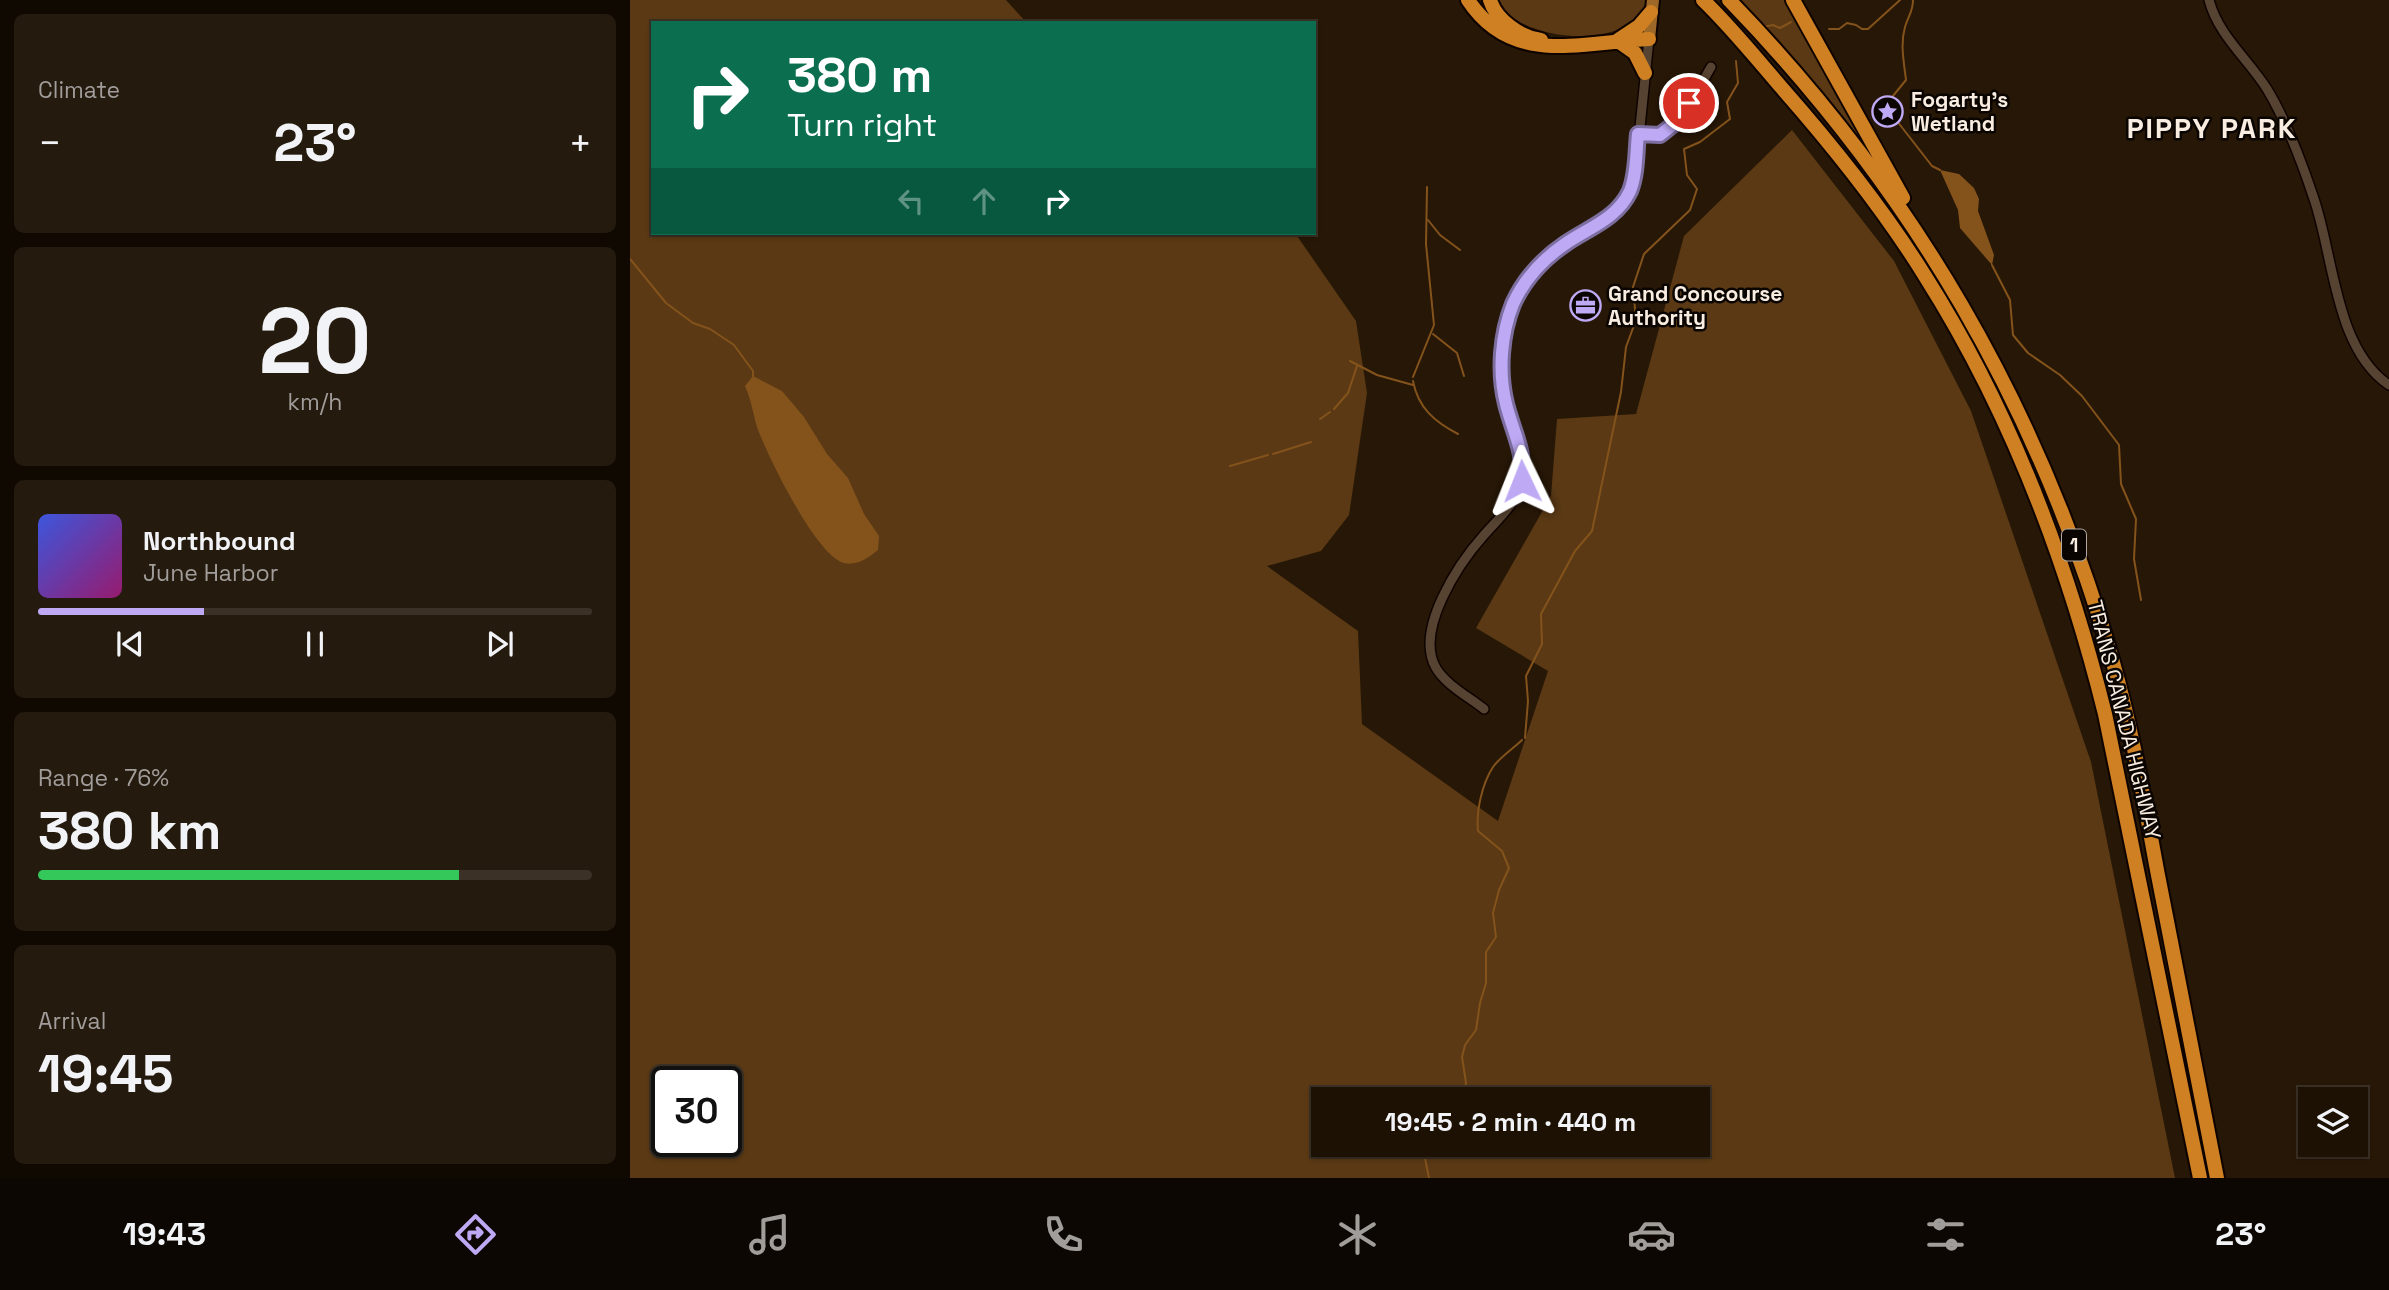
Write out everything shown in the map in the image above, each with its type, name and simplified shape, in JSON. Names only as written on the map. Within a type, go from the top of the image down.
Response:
[{"type":"highway","points":[[1468,0],[1476,13],[1509,38],[1542,46],[1649,39]]},
{"type":"highway","points":[[1490,0],[1493,8],[1507,24],[1532,39],[1566,44]]},
{"type":"highway","name":"TRANS CANADA HIGHWAY","points":[[1703,0],[1832,145],[1926,276],[2000,413],[2031,483],[2087,639],[2200,1178]]},
{"type":"highway","name":"TRANS CANADA HIGHWAY","points":[[1729,0],[1814,93],[1860,150],[1952,286],[2010,390],[2040,458],[2068,527],[2113,662],[2142,789],[2217,1178]]},
{"type":"highway","points":[[1793,0],[1952,286]]},
{"type":"highway","points":[[1616,40],[1634,30],[1652,6]]},
{"type":"highway","points":[[1616,40],[1635,53],[1645,73]]},
{"type":"main road","points":[[1649,39],[1652,6]]},
{"type":"street","points":[[2209,0],[2219,25],[2263,83],[2286,123],[2320,216],[2348,329],[2373,371],[2389,385]]},
{"type":"street","points":[[1484,709],[1440,674],[1430,651],[1430,635],[1456,571],[1512,502],[1522,481],[1522,451],[1502,388],[1502,362],[1508,319],[1522,288],[1549,256],[1601,222],[1625,200],[1634,176],[1649,39]]},
{"type":"street","points":[[1638,134],[1654,136],[1670,129],[1679,120],[1711,67]]},
{"type":"shaded area","points":[[630,0],[1006,0],[1025,21],[651,21],[651,235],[1296,235],[1356,321],[1367,393],[1349,515],[1321,551],[1267,566],[1358,631],[1362,724],[1498,821],[1548,671],[1476,628],[1551,496],[1557,419],[1636,414],[1684,236],[1792,130],[1894,261],[1971,411],[2091,762],[2175,1178],[630,1178]]},
{"type":"shaded area","points":[[1497,0],[1646,0],[1638,17],[1621,28],[1600,34],[1576,36],[1551,33],[1528,26],[1509,15]]},
{"type":"shaded area","points":[[1739,0],[1788,0],[1865,144],[1863,142]]},
{"type":"shaded area","points":[[1940,170],[1959,174],[1974,188],[1979,199],[1978,211],[1994,255],[1992,265],[1960,228],[1958,210]]},
{"type":"shaded area","points":[[753,376],[782,391],[804,417],[827,454],[848,478],[864,514],[879,536],[878,550],[858,562],[844,563],[820,543],[794,503],[757,427],[745,386]]},
{"type":"waterway","points":[[1829,29],[1839,29],[1847,23],[1868,29],[1900,0]]},
{"type":"waterway","points":[[1913,0],[1903,40],[1906,80],[1888,102],[1890,112],[1932,166],[1940,170]]},
{"type":"waterway","points":[[1763,27],[1773,25],[1780,28],[1791,22]]},
{"type":"waterway","points":[[1525,738],[1528,701],[1526,676],[1542,644],[1541,614],[1575,551],[1592,531],[1621,392],[1626,347],[1636,320],[1633,287],[1644,254],[1690,210],[1697,189],[1687,175],[1684,149],[1700,142],[1730,119],[1727,102],[1738,83],[1736,61]]},
{"type":"waterway","points":[[1413,377],[1434,325],[1426,244],[1427,187]]},
{"type":"waterway","points":[[1428,220],[1440,235],[1460,250]]},
{"type":"waterway","points":[[630,259],[666,303],[693,323],[710,329],[734,345],[753,371],[753,376]]},
{"type":"waterway","points":[[1992,265],[2010,300],[2013,335],[2028,353],[2060,375],[2082,396],[2119,445],[2121,484],[2136,519],[2134,559],[2141,600]]},
{"type":"waterway","points":[[1433,334],[1457,353],[1464,376]]},
{"type":"waterway","points":[[1350,361],[1377,375],[1413,385]]},
{"type":"waterway","points":[[1334,409],[1348,393],[1357,366]]},
{"type":"waterway","points":[[1413,381],[1423,406],[1442,424],[1458,434]]},
{"type":"waterway","points":[[1320,419],[1330,412]]},
{"type":"waterway","points":[[1273,454],[1311,442]]},
{"type":"waterway","points":[[1230,466],[1268,455]]},
{"type":"waterway","points":[[1465,1087],[1462,1057],[1465,1045],[1476,1030],[1486,983],[1486,952],[1496,937],[1493,913],[1509,868],[1502,851],[1478,831],[1479,806],[1493,767],[1522,740]]},
{"type":"waterway","points":[[1425,1157],[1429,1178]]},
{"type":"place","name":"Fogarty's Wetland","points":[[1888,112]]},
{"type":"place","name":"Grand Concourse Authority","points":[[1585,306]]},
{"type":"district","name":"PIPPY PARK","points":[[2212,128]]},
{"type":"route","points":[[1522,481],[1522,451],[1502,388],[1504,340],[1514,303],[1533,272],[1549,256],[1601,222],[1625,200],[1634,176],[1638,134],[1654,136],[1670,129],[1689,103]]}]
